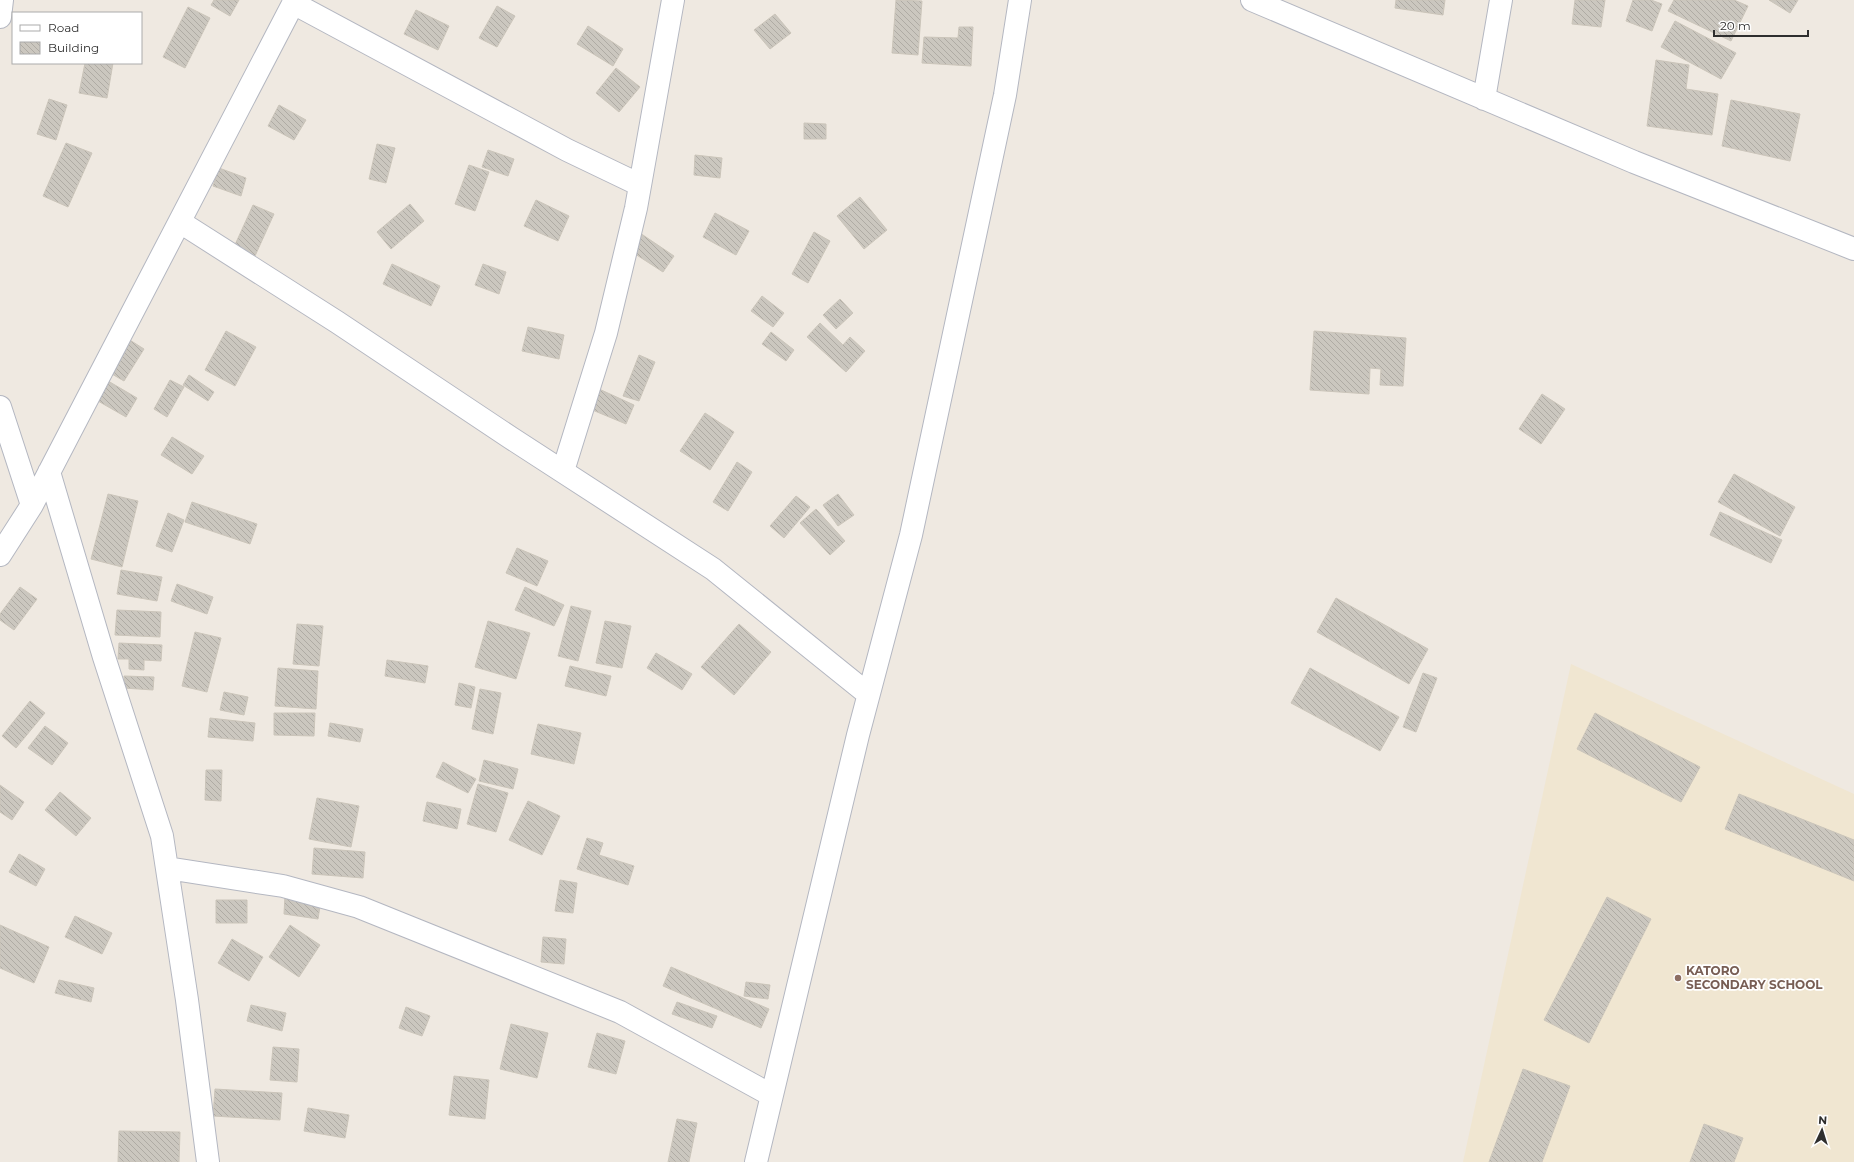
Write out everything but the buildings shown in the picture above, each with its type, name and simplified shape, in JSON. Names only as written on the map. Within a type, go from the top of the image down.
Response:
[{"type":"street","points":[[0,17],[2,0]]},
{"type":"street","points":[[563,471],[606,333],[636,208],[673,0]]},
{"type":"street","points":[[756,1162],[868,694],[912,527],[1005,94],[1020,0]]},
{"type":"street","points":[[1252,0],[1634,162],[1854,249]]},
{"type":"street","points":[[1484,99],[1501,0]]},
{"type":"street","points":[[0,555],[32,505],[294,2],[560,146],[640,185]]},
{"type":"street","points":[[180,222],[337,322],[713,569],[868,694]]},
{"type":"street","points":[[0,407],[32,505]]},
{"type":"street","points":[[49,472],[104,657],[162,836],[187,1000],[208,1162]]},
{"type":"street","points":[[167,868],[284,886],[359,907],[620,1012],[771,1095]]},
{"type":"shaded area","name":"KATORO SECONDARY SCHOOL","points":[[1571,664],[1854,794],[1854,1162],[1463,1162]]},
{"type":"place","name":"KATORO SECONDARY SCHOOL","points":[[1678,978]]}]
